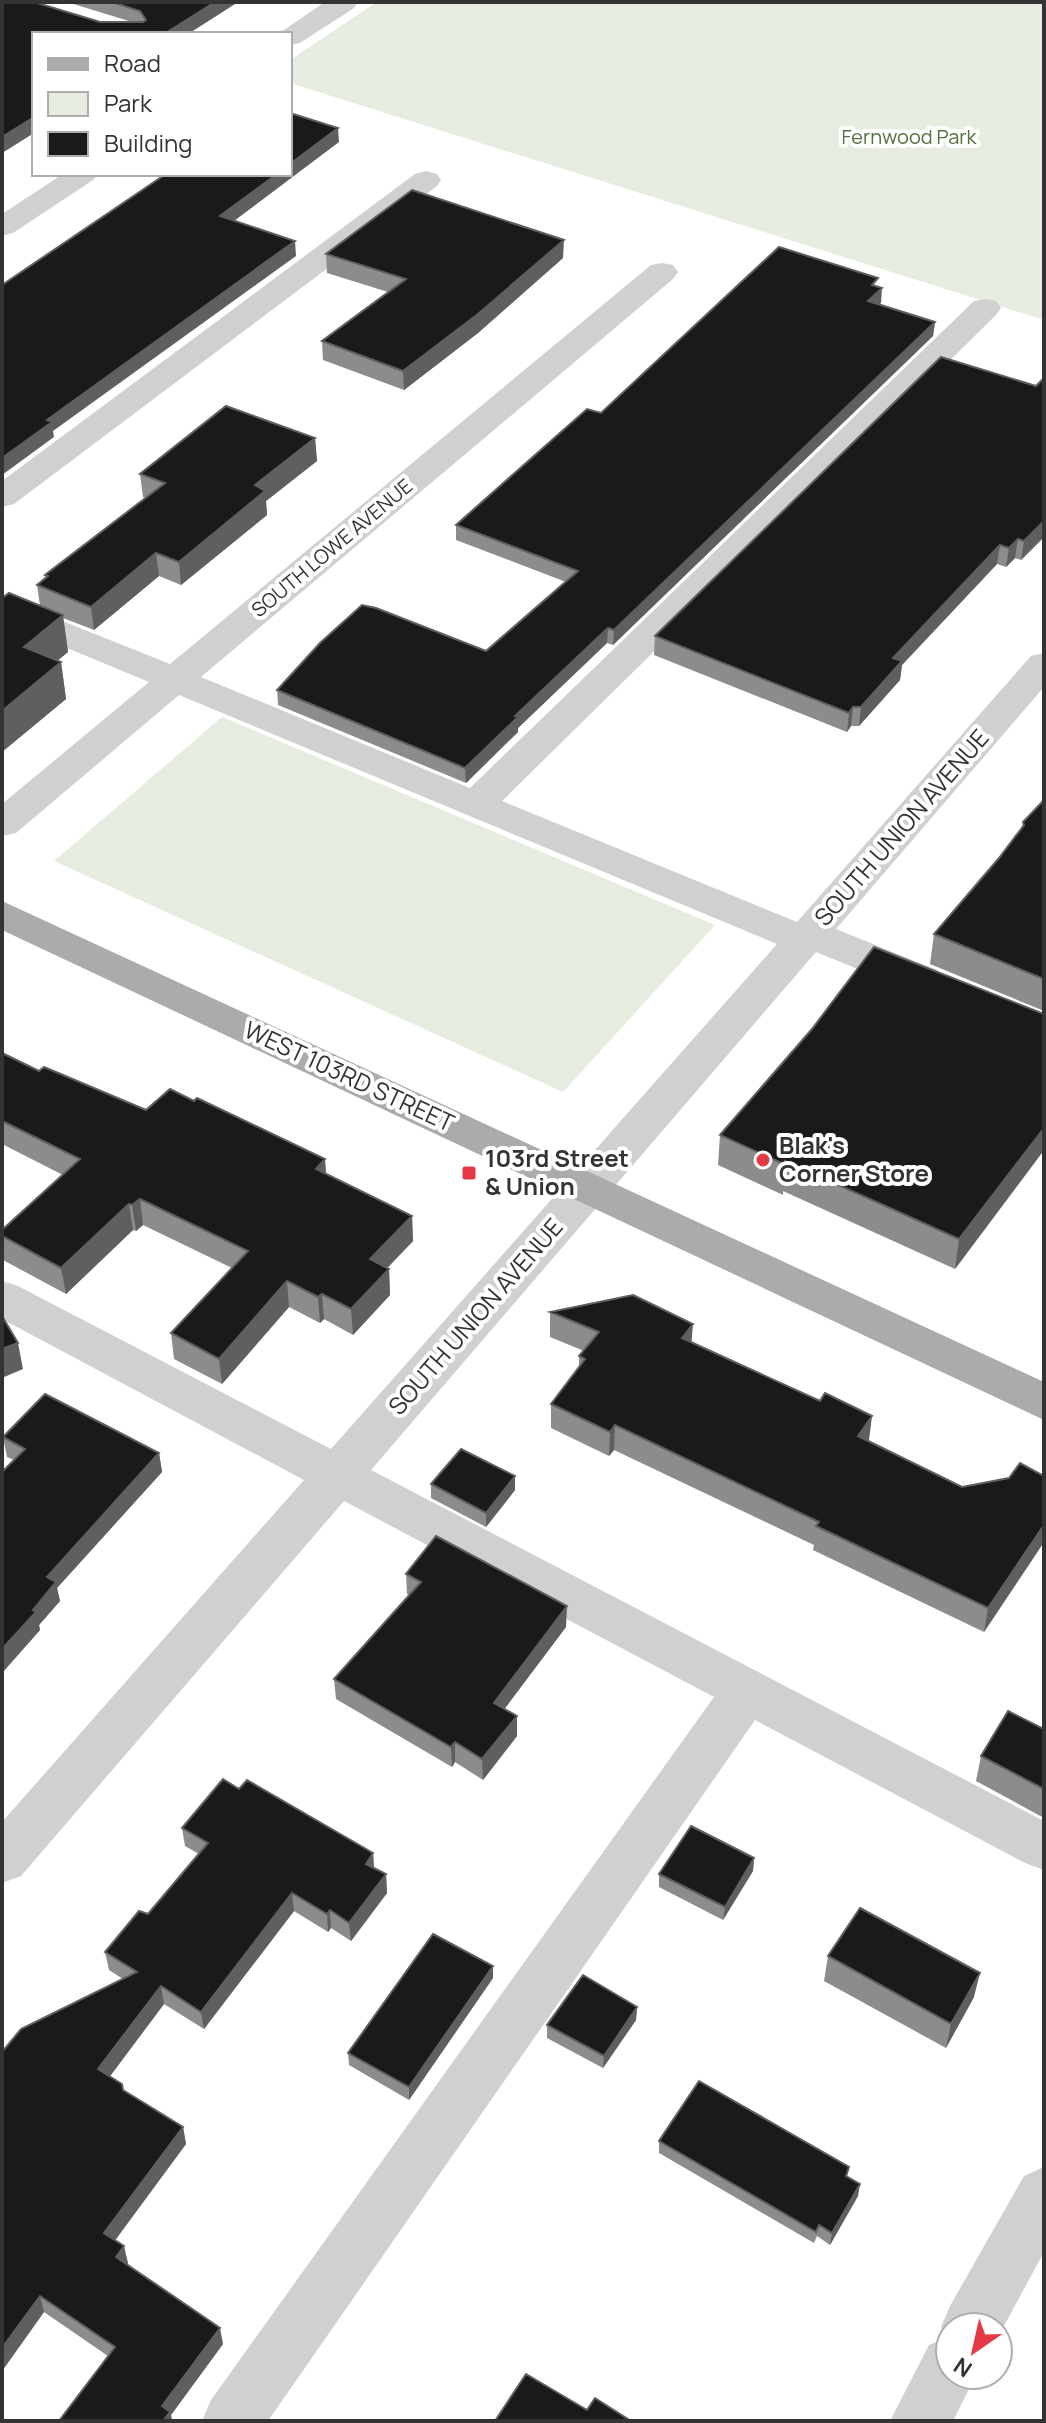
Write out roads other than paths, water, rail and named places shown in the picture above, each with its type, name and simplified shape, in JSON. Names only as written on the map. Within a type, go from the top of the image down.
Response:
[{"type":"main road","name":"WEST 103RD STREET","points":[[2,914],[1044,1402]]},
{"type":"street","points":[[292,36],[344,2]]},
{"type":"street","points":[[2,227],[80,176]]},
{"type":"street","points":[[2,497],[426,180]]},
{"type":"street","name":"SOUTH LOWE AVENUE","points":[[2,824],[662,272]]},
{"type":"street","points":[[476,804],[985,308]]},
{"type":"street","points":[[2,608],[476,804],[959,995]]},
{"type":"street","name":"SOUTH UNION AVENUE","points":[[2,1860],[1044,664]]},
{"type":"street","points":[[2,1298],[1044,1847]]},
{"type":"street","points":[[232,2421],[747,1691]]},
{"type":"street","points":[[980,2311],[1044,2195]]},
{"type":"street","points":[[920,2421],[936,2391]]},
{"type":"place","name":"Blak's Corner Store","points":[[763,1160]]},
{"type":"place","name":"103rd Street & Union","points":[[469,1173]]},
{"type":"park label","name":"Fernwood Park","points":[[909,137]]}]
